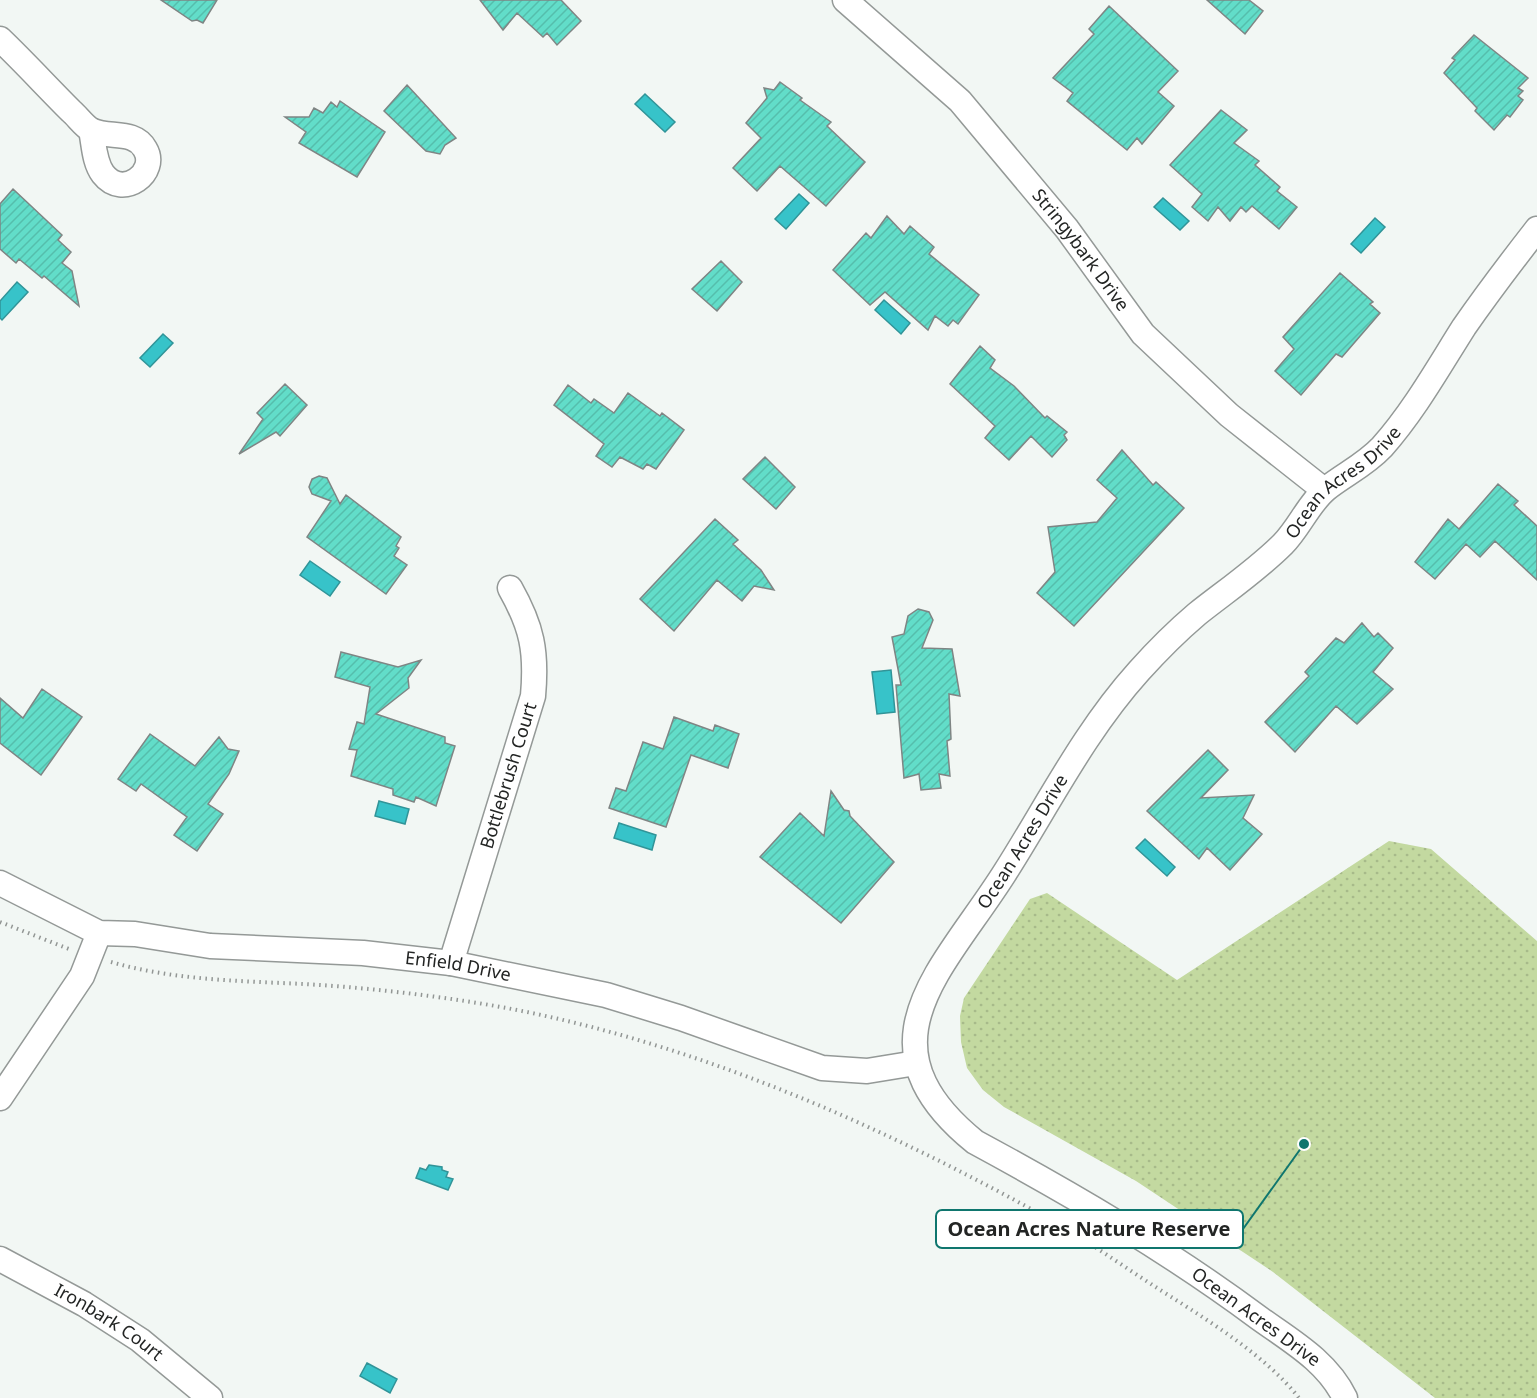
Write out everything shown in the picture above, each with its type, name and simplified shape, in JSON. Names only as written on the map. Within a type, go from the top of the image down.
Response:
[{"type":"street","name":"Stringybark Drive","points":[[845,0],[960,101],[1067,229],[1143,334],[1229,415],[1324,490]]},
{"type":"street","points":[[0,39],[91,130]]},
{"type":"street","name":"Ocean Acres Drive","points":[[1345,1398],[1331,1374],[1311,1356],[1209,1281],[1118,1223],[975,1142],[958,1128],[932,1098],[916,1062],[914,1046],[917,1022],[935,973],[1004,875],[1110,705],[1187,623],[1284,543],[1324,490],[1362,466],[1405,419],[1466,325],[1537,229]]},
{"type":"street","name":"Bottlebrush Court","points":[[451,963],[533,696],[535,677],[531,634],[526,616],[510,588]]},
{"type":"street","name":"Enfield Drive","points":[[0,883],[99,933],[135,934],[210,946],[363,953],[451,963],[606,995],[681,1018],[822,1068],[867,1071],[916,1062]]},
{"type":"street","points":[[0,1098],[60,1011],[90,957],[99,933]]},
{"type":"street","name":"Ironbark Court","points":[[0,1259],[84,1304],[140,1340],[210,1398]]},
{"type":"path","points":[[0,922],[90,957],[162,973],[214,979],[341,987],[510,1009],[650,1045],[758,1082],[851,1120],[1060,1226],[1204,1318],[1282,1378],[1299,1398]]},
{"type":"green space","points":[[1389,841],[1431,849],[1537,941],[1537,1398],[1435,1398],[1273,1272],[1136,1181],[1004,1107],[983,1090],[967,1068],[961,1042],[960,1016],[964,998],[1030,899],[1047,893],[1177,980]]},
{"type":"water","points":[[645,94],[675,122],[665,132],[635,104]]},
{"type":"water","points":[[799,194],[809,203],[786,229],[775,219]]},
{"type":"water","points":[[1163,198],[1189,221],[1180,230],[1154,207]]},
{"type":"water","points":[[1375,218],[1385,227],[1361,253],[1351,244]]},
{"type":"water","points":[[17,282],[28,292],[2,320],[0,301]]},
{"type":"water","points":[[884,300],[910,323],[901,334],[875,310]]},
{"type":"water","points":[[163,334],[173,343],[150,367],[140,358]]},
{"type":"water","points":[[310,561],[340,582],[330,596],[300,575]]},
{"type":"water","points":[[891,670],[895,712],[877,714],[872,672]]},
{"type":"water","points":[[379,801],[409,809],[405,824],[375,816]]},
{"type":"water","points":[[619,823],[656,835],[652,850],[614,838]]},
{"type":"water","points":[[1145,839],[1175,867],[1167,876],[1136,848]]},
{"type":"water","points":[[429,1165],[442,1167],[442,1170],[448,1172],[446,1177],[453,1179],[448,1190],[416,1178],[420,1168],[426,1170]]},
{"type":"water","points":[[367,1363],[397,1379],[390,1393],[360,1376]]},
{"type":"building","points":[[161,0],[217,0],[203,23],[197,20],[192,21]]},
{"type":"building","points":[[480,0],[561,0],[581,21],[557,45],[547,33],[543,37],[517,13],[503,30]]},
{"type":"building","points":[[1207,0],[1249,0],[1263,11],[1245,34]]},
{"type":"building","points":[[1109,6],[1178,71],[1158,92],[1174,106],[1142,144],[1137,138],[1127,150],[1067,101],[1073,93],[1053,78],[1094,34],[1089,29]]},
{"type":"building","points":[[1474,35],[1528,78],[1518,88],[1523,91],[1518,96],[1523,100],[1510,117],[1507,115],[1494,130],[1444,73],[1455,60],[1452,58]]},
{"type":"building","points":[[780,82],[802,98],[800,100],[831,122],[827,126],[865,162],[826,206],[780,166],[757,191],[733,168],[761,138],[746,123],[767,98],[764,88],[774,90]]},
{"type":"building","points":[[407,85],[456,138],[445,145],[440,154],[426,151],[384,111]]},
{"type":"building","points":[[340,101],[385,132],[357,177],[299,143],[306,132],[285,117],[309,117],[314,108],[323,113],[331,102],[337,107]]},
{"type":"building","points":[[1221,110],[1247,130],[1234,143],[1259,161],[1255,165],[1280,187],[1277,191],[1297,207],[1279,229],[1252,206],[1246,212],[1241,207],[1230,221],[1218,207],[1208,221],[1192,207],[1202,194],[1170,165]]},
{"type":"building","points":[[13,189],[62,235],[58,240],[71,252],[62,263],[72,271],[79,306],[44,276],[42,278],[19,259],[16,263],[0,249],[0,204]]},
{"type":"building","points":[[887,216],[904,234],[910,226],[934,247],[929,254],[979,295],[958,324],[953,320],[948,326],[935,316],[928,330],[885,292],[870,305],[833,270],[866,233],[871,238]]},
{"type":"building","points":[[721,261],[742,282],[717,311],[692,289]]},
{"type":"building","points":[[1340,273],[1373,302],[1370,304],[1380,313],[1342,357],[1336,354],[1301,395],[1275,371],[1294,349],[1283,337]]},
{"type":"building","points":[[980,346],[995,360],[990,368],[1014,386],[1045,418],[1047,416],[1067,432],[1064,435],[1067,440],[1052,457],[1031,436],[1009,460],[985,438],[995,426],[950,384]]},
{"type":"building","points":[[285,384],[307,405],[280,436],[276,432],[239,454],[263,419],[257,413]]},
{"type":"building","points":[[568,385],[591,403],[594,399],[614,413],[628,393],[660,416],[662,413],[684,430],[656,469],[647,464],[643,469],[620,457],[612,467],[596,456],[604,444],[554,405]]},
{"type":"building","points":[[1122,450],[1153,485],[1156,482],[1184,508],[1074,626],[1037,593],[1055,572],[1048,527],[1097,522],[1117,498],[1097,480]]},
{"type":"building","points":[[765,457],[795,487],[776,509],[743,479]]},
{"type":"building","points":[[319,476],[327,478],[340,504],[346,495],[401,537],[396,546],[399,548],[394,556],[407,565],[386,594],[307,537],[331,501],[312,494],[309,487],[312,479]]},
{"type":"building","points":[[1498,484],[1518,501],[1514,505],[1537,526],[1537,580],[1495,541],[1480,557],[1466,544],[1435,579],[1415,562],[1448,519],[1459,529]]},
{"type":"building","points":[[715,519],[738,540],[733,544],[761,570],[774,590],[754,586],[742,601],[717,580],[674,631],[640,599]]},
{"type":"building","points":[[918,609],[929,612],[933,620],[922,648],[952,649],[960,696],[949,694],[951,739],[947,741],[950,776],[939,774],[941,788],[921,790],[919,774],[904,778],[896,685],[901,685],[892,637],[904,634],[908,616]]},
{"type":"building","points":[[1362,623],[1374,637],[1378,633],[1393,648],[1373,672],[1393,689],[1357,724],[1336,706],[1295,752],[1265,722],[1309,676],[1305,672],[1336,638],[1344,643]]},
{"type":"building","points":[[341,652],[398,667],[421,660],[408,678],[409,688],[376,714],[445,737],[445,743],[455,746],[436,806],[416,797],[414,802],[393,795],[393,789],[351,776],[357,750],[349,749],[357,722],[364,724],[370,687],[335,677]]},
{"type":"building","points":[[42,689],[82,717],[41,775],[0,743],[0,698],[23,718]]},
{"type":"building","points":[[674,717],[713,731],[715,725],[739,734],[728,768],[691,755],[666,827],[609,808],[616,788],[626,791],[643,742],[663,749]]},
{"type":"building","points":[[150,734],[195,766],[219,737],[228,749],[239,751],[229,774],[208,804],[223,814],[197,851],[174,835],[187,817],[141,784],[136,791],[118,779]]},
{"type":"building","points":[[1208,750],[1228,770],[1201,798],[1254,795],[1243,818],[1262,834],[1230,870],[1207,848],[1199,859],[1147,811]]},
{"type":"building","points":[[831,791],[844,810],[849,811],[850,816],[894,862],[841,923],[760,857],[800,813],[824,836]]},
{"type":"place","name":"Ocean Acres Nature Reserve","points":[[1304,1144]]}]
